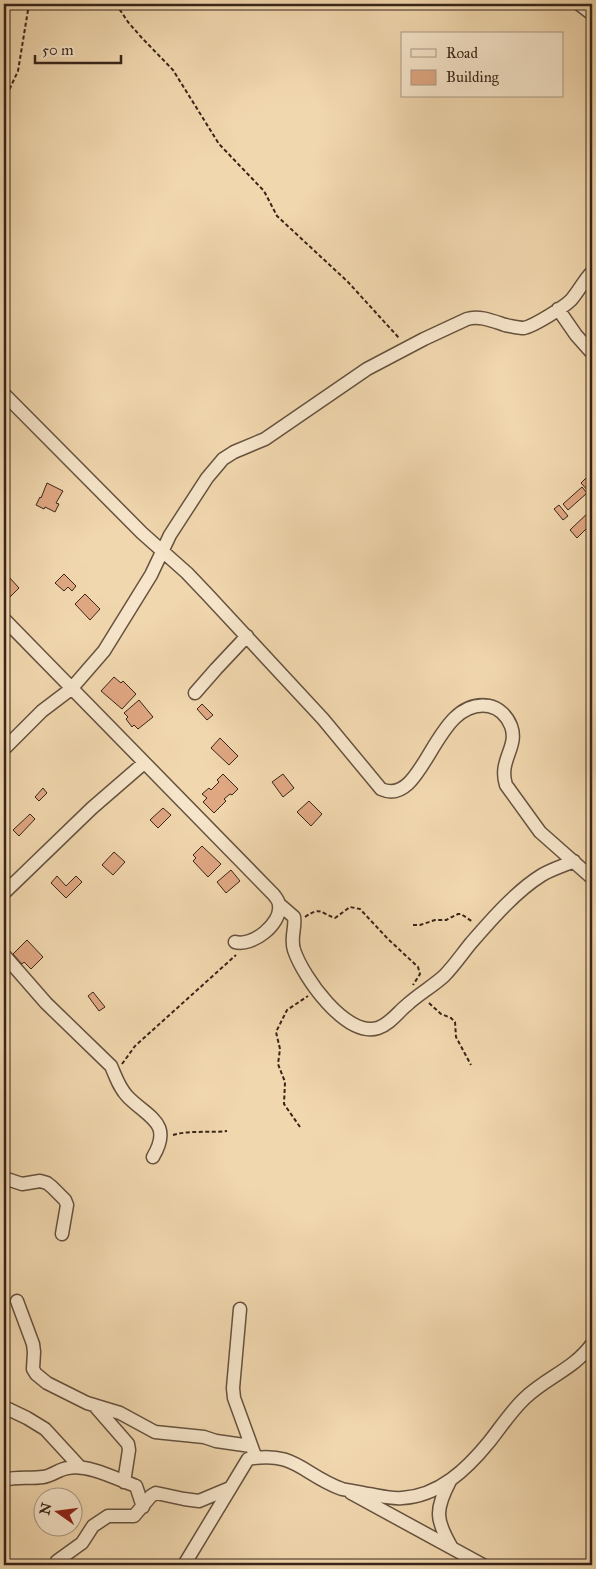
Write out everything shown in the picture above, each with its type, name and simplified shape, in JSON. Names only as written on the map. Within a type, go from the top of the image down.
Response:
[{"type":"street","points":[[579,4],[592,14]]},
{"type":"street","points":[[4,749],[42,711],[71,689],[104,651],[151,575],[162,550],[207,478],[223,459],[234,452],[265,439],[351,379],[381,361],[470,318],[524,328],[535,324],[571,300],[592,272]]},
{"type":"street","points":[[558,309],[576,335],[592,353]]},
{"type":"street","points":[[4,394],[142,533],[187,573],[323,719],[381,788],[390,792],[402,789],[431,753],[449,722],[458,713],[479,705],[496,708],[502,712],[512,728],[512,742],[503,771],[506,785],[540,832],[592,878]]},
{"type":"street","points":[[4,619],[274,895],[279,904],[290,912],[294,919],[292,935],[294,950],[299,962],[316,990],[329,1005],[354,1024],[369,1029],[384,1025],[444,975],[488,923],[518,894],[542,875],[574,861]]},
{"type":"street","points":[[195,693],[247,636]]},
{"type":"street","points":[[4,893],[92,808],[144,763]]},
{"type":"street","points":[[235,942],[249,943],[262,934],[275,921],[279,912],[279,904]]},
{"type":"street","points":[[4,955],[46,1003],[111,1066],[118,1084],[128,1097],[159,1125],[162,1137],[154,1157]]},
{"type":"street","points":[[4,1178],[22,1184],[40,1181],[52,1187],[65,1200],[67,1205],[62,1234]]},
{"type":"street","points":[[17,1302],[33,1344],[33,1369],[47,1383],[87,1403],[120,1413],[155,1432],[204,1437],[253,1452],[288,1460],[452,1548]]},
{"type":"street","points":[[240,1309],[233,1388],[234,1398],[253,1452]]},
{"type":"street","points":[[344,1489],[388,1498],[402,1498],[432,1491],[462,1472],[523,1400],[578,1360],[592,1344]]},
{"type":"street","points":[[94,1405],[128,1444],[129,1450],[124,1482]]},
{"type":"street","points":[[4,1407],[45,1429],[80,1467]]},
{"type":"street","points":[[184,1565],[253,1452]]},
{"type":"street","points":[[4,1480],[18,1477],[41,1478],[53,1475],[65,1468],[80,1467],[136,1486],[143,1507]]},
{"type":"street","points":[[450,1479],[438,1509],[438,1520],[442,1531],[461,1560],[483,1565]]},
{"type":"street","points":[[56,1565],[57,1561],[82,1543],[93,1526],[110,1516],[134,1516],[151,1496],[158,1492],[193,1501],[216,1495],[230,1488]]},
{"type":"path","points":[[4,101],[18,71],[29,4]]},
{"type":"path","points":[[116,4],[142,38],[173,70],[219,144],[264,191],[277,216],[348,282],[396,333],[406,349]]},
{"type":"path","points":[[294,919],[302,919],[316,911],[335,918],[350,907],[360,909],[418,968],[420,974],[413,986],[413,990],[440,1014],[451,1018],[455,1022],[456,1038],[471,1065]]},
{"type":"path","points":[[412,926],[435,920],[446,920],[454,914],[461,914],[476,923],[488,923]]},
{"type":"path","points":[[114,1073],[135,1046],[249,943]]},
{"type":"path","points":[[300,1127],[284,1104],[285,1082],[278,1064],[280,1046],[276,1032],[287,1010],[316,990]]},
{"type":"path","points":[[162,1137],[183,1132],[227,1131]]},
{"type":"building","points":[[587,477],[592,483],[590,493],[581,483]]},
{"type":"building","points":[[47,483],[63,491],[56,503],[59,504],[55,512],[36,505]]},
{"type":"building","points":[[582,487],[587,493],[568,510],[563,504]]},
{"type":"building","points":[[559,505],[568,516],[563,520],[554,509]]},
{"type":"building","points":[[592,509],[592,523],[577,538],[570,530]]},
{"type":"building","points":[[64,574],[76,586],[72,591],[68,587],[64,591],[55,583]]},
{"type":"building","points":[[9,577],[19,588],[5,602],[4,582]]},
{"type":"building","points":[[85,594],[100,609],[90,620],[75,604]]},
{"type":"building","points":[[114,677],[121,683],[123,681],[136,694],[122,709],[101,691]]},
{"type":"building","points":[[139,700],[153,717],[138,729],[134,725],[132,727],[124,713]]},
{"type":"building","points":[[202,704],[213,715],[207,720],[197,709]]},
{"type":"building","points":[[220,738],[238,756],[229,765],[211,748]]},
{"type":"building","points":[[223,774],[238,789],[224,799],[226,801],[214,813],[203,802],[207,798],[202,794],[209,788],[211,790],[219,782],[217,780]]},
{"type":"building","points":[[283,774],[294,788],[283,797],[272,782]]},
{"type":"building","points":[[43,788],[47,793],[39,801],[35,797]]},
{"type":"building","points":[[309,801],[322,814],[311,826],[297,812]]},
{"type":"building","points":[[163,808],[171,815],[158,828],[150,820]]},
{"type":"building","points":[[30,814],[35,819],[19,836],[13,830]]},
{"type":"building","points":[[202,846],[221,864],[208,877],[193,861],[196,858],[193,855]]},
{"type":"building","points":[[114,852],[125,862],[113,875],[102,865]]},
{"type":"building","points":[[231,870],[240,881],[226,893],[217,882]]},
{"type":"building","points":[[57,876],[66,886],[76,876],[82,882],[66,898],[51,883]]},
{"type":"building","points":[[27,940],[43,957],[31,969],[24,962],[22,964],[13,954]]},
{"type":"building","points":[[93,992],[105,1007],[99,1011],[88,996]]}]
